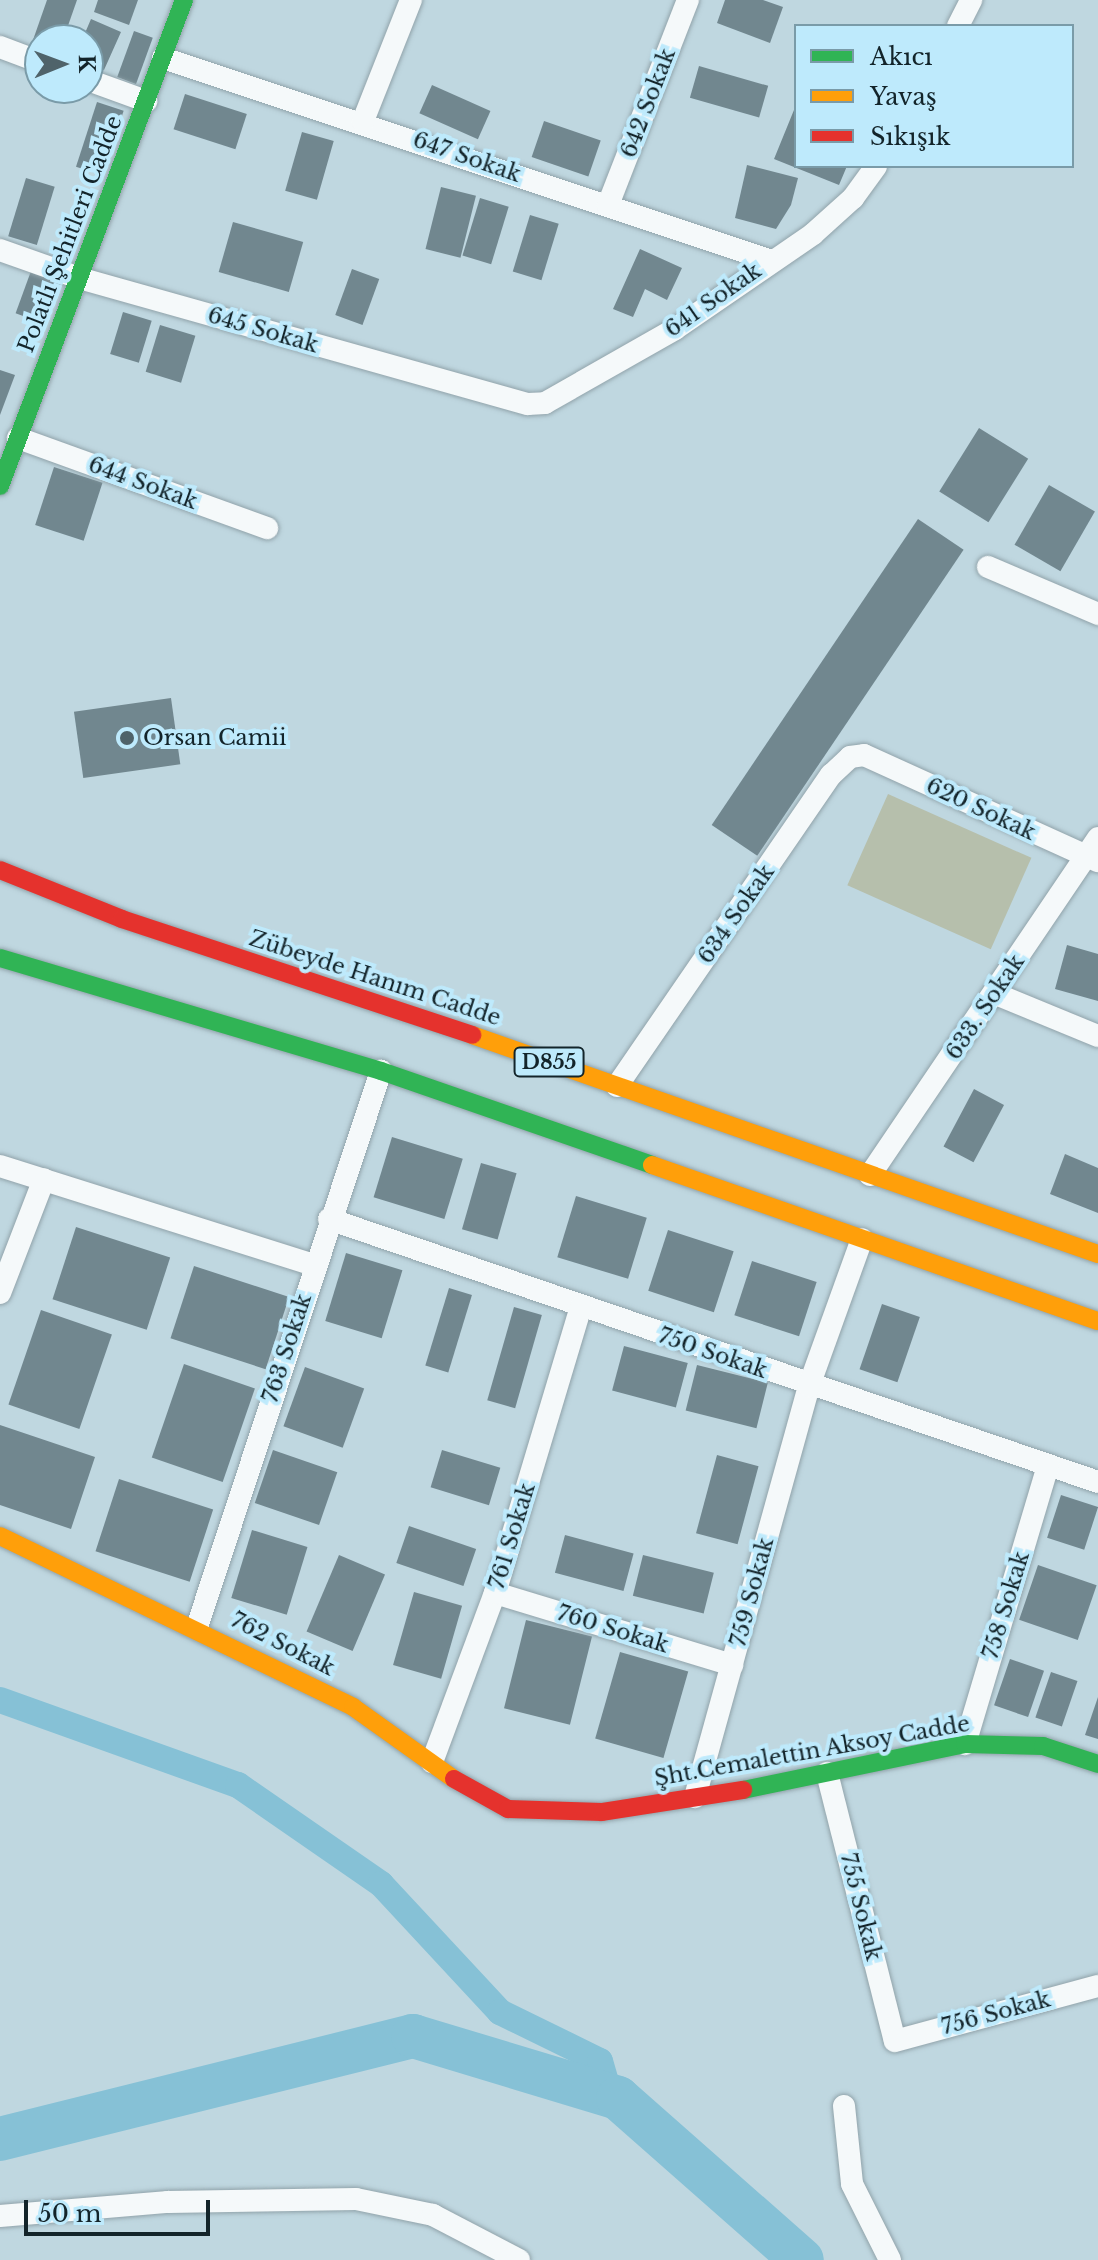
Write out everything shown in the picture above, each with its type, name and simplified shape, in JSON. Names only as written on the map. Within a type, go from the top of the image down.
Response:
[{"type":"main road","name":"Polatlı Şehitleri Cadde","points":[[2,474],[184,0]]},
{"type":"main road","name":"Zübeyde Hanım Cadde","points":[[0,870],[122,919],[617,1086],[1098,1254]]},
{"type":"main road","points":[[0,958],[381,1071],[1098,1321]]},
{"type":"main road","name":"762 Sokak","points":[[0,1536],[197,1627],[353,1707],[432,1762],[508,1809],[532,1813]]},
{"type":"main road","name":"Şht.Cemalettin Aksoy Cadde","points":[[532,1813],[602,1812],[827,1773],[965,1744],[1043,1746],[1098,1764]]},
{"type":"street","points":[[363,121],[411,0]]},
{"type":"street","name":"642 Sokak","points":[[608,205],[688,0]]},
{"type":"street","points":[[959,24],[971,0]]},
{"type":"street","points":[[0,47],[24,56]]},
{"type":"street","name":"647 Sokak","points":[[163,58],[363,121],[769,260]]},
{"type":"street","points":[[104,86],[146,101]]},
{"type":"street","name":"641 Sokak","points":[[528,404],[563,397],[675,329],[769,260],[813,234],[853,198],[875,168]]},
{"type":"street","name":"645 Sokak","points":[[0,250],[79,278],[528,404]]},
{"type":"street","name":"644 Sokak","points":[[18,438],[267,528]]},
{"type":"street","points":[[988,567],[1098,614]]},
{"type":"street","name":"620 Sokak","points":[[864,755],[1092,859]]},
{"type":"street","name":"634 Sokak","points":[[617,1086],[831,775],[850,757],[864,755]]},
{"type":"street","name":"633. Sokak","points":[[870,1175],[1092,859],[1098,838]]},
{"type":"street","points":[[996,994],[1098,1036]]},
{"type":"street","name":"763 Sokak","points":[[197,1627],[329,1219],[381,1071]]},
{"type":"street","points":[[0,1166],[314,1265]]},
{"type":"street","points":[[0,1293],[44,1179]]},
{"type":"street","name":"750 Sokak","points":[[329,1219],[809,1386],[1098,1482]]},
{"type":"street","name":"759 Sokak","points":[[695,1797],[809,1386],[862,1239]]},
{"type":"street","name":"761 Sokak","points":[[432,1762],[495,1593],[581,1307]]},
{"type":"street","name":"758 Sokak","points":[[965,1744],[1048,1465]]},
{"type":"street","name":"760 Sokak","points":[[495,1593],[732,1665]]},
{"type":"street","name":"755 Sokak","points":[[827,1773],[895,2041]]},
{"type":"street","name":"756 Sokak","points":[[895,2041],[1098,1986]]},
{"type":"street","points":[[844,2106],[852,2184],[890,2260]]},
{"type":"street","points":[[0,2216],[168,2202],[356,2199],[433,2215],[519,2260]]},
{"type":"green space","points":[[888,794],[1031,858],[991,949],[847,885]]},
{"type":"building","points":[[47,0],[77,0],[69,24],[39,24]]},
{"type":"building","points":[[98,0],[138,0],[129,25],[94,12]]},
{"type":"building","points":[[725,0],[763,0],[783,7],[770,43],[717,23]]},
{"type":"building","points":[[104,25],[121,32],[104,70]]},
{"type":"building","points":[[134,31],[153,38],[136,84],[117,77]]},
{"type":"building","points":[[699,66],[768,86],[759,118],[690,98]]},
{"type":"building","points":[[432,85],[490,111],[478,139],[419,113]]},
{"type":"building","points":[[185,94],[247,114],[235,149],[174,129]]},
{"type":"building","points":[[96,104],[124,111],[103,175],[76,167]]},
{"type":"building","points":[[794,110],[794,167],[774,159]]},
{"type":"building","points":[[544,121],[601,141],[588,176],[532,157]]},
{"type":"building","points":[[302,132],[334,141],[317,200],[285,191]]},
{"type":"building","points":[[747,165],[798,178],[791,205],[776,229],[735,218]]},
{"type":"building","points":[[796,168],[846,168],[839,185]]},
{"type":"building","points":[[26,178],[55,187],[37,245],[8,236]]},
{"type":"building","points":[[441,187],[476,196],[460,258],[426,249]]},
{"type":"building","points":[[480,198],[509,207],[491,264],[462,255]]},
{"type":"building","points":[[530,215],[559,224],[541,280],[513,271]]},
{"type":"building","points":[[233,222],[303,242],[289,292],[219,272]]},
{"type":"building","points":[[640,249],[682,268],[667,300],[645,289],[633,317],[613,309]]},
{"type":"building","points":[[352,269],[379,279],[362,325],[335,315]]},
{"type":"building","points":[[31,271],[61,282],[46,324],[16,313]]},
{"type":"building","points":[[123,312],[152,321],[139,363],[110,354]]},
{"type":"building","points":[[160,325],[195,336],[181,383],[146,372]]},
{"type":"building","points":[[0,370],[15,375],[0,415]]},
{"type":"building","points":[[979,428],[1028,459],[988,522],[939,492]]},
{"type":"building","points":[[54,467],[103,483],[84,541],[35,525]]},
{"type":"building","points":[[1049,485],[1095,512],[1060,571],[1014,545]]},
{"type":"building","points":[[918,519],[964,550],[757,856],[712,825]]},
{"type":"building","name":"Orsan Camii","points":[[171,698],[180,764],[83,778],[74,712]]},
{"type":"building","points":[[1067,945],[1098,954],[1098,1001],[1055,989]]},
{"type":"building","points":[[974,1089],[1004,1105],[974,1162],[943,1146]]},
{"type":"building","points":[[392,1137],[463,1159],[444,1219],[374,1197]]},
{"type":"building","points":[[1065,1154],[1098,1168],[1098,1213],[1050,1194]]},
{"type":"building","points":[[481,1163],[517,1173],[498,1240],[462,1229]]},
{"type":"building","points":[[576,1196],[647,1218],[628,1279],[557,1257]]},
{"type":"building","points":[[76,1227],[170,1258],[147,1330],[53,1299]]},
{"type":"building","points":[[668,1230],[734,1251],[714,1312],[648,1291]]},
{"type":"building","points":[[346,1253],[402,1270],[382,1338],[325,1321]]},
{"type":"building","points":[[752,1261],[817,1282],[799,1336],[734,1315]]},
{"type":"building","points":[[194,1266],[289,1297],[266,1369],[171,1338]]},
{"type":"building","points":[[449,1288],[472,1295],[448,1372],[425,1365]]},
{"type":"building","points":[[882,1304],[920,1317],[897,1382],[860,1369]]},
{"type":"building","points":[[514,1307],[542,1315],[515,1408],[487,1400]]},
{"type":"building","points":[[41,1310],[112,1334],[79,1429],[8,1405]]},
{"type":"building","points":[[624,1346],[688,1363],[676,1408],[612,1390]]},
{"type":"building","points":[[184,1364],[255,1388],[223,1482],[152,1458]]},
{"type":"building","points":[[697,1365],[768,1383],[756,1428],[686,1411]]},
{"type":"building","points":[[305,1367],[364,1389],[343,1448],[283,1426]]},
{"type":"building","points":[[0,1425],[95,1457],[71,1529],[0,1505]]},
{"type":"building","points":[[273,1450],[337,1472],[319,1525],[255,1503]]},
{"type":"building","points":[[442,1450],[500,1468],[489,1505],[431,1487]]},
{"type":"building","points":[[717,1455],[759,1466],[738,1544],[696,1533]]},
{"type":"building","points":[[119,1479],[213,1510],[190,1582],[96,1551]]},
{"type":"building","points":[[1061,1495],[1098,1507],[1084,1550],[1047,1538]]},
{"type":"building","points":[[409,1526],[476,1549],[463,1586],[396,1563]]},
{"type":"building","points":[[252,1530],[307,1547],[287,1615],[231,1598]]},
{"type":"building","points":[[565,1535],[634,1553],[623,1591],[555,1573]]},
{"type":"building","points":[[339,1555],[385,1575],[353,1651],[307,1631]]},
{"type":"building","points":[[643,1555],[714,1573],[704,1613],[633,1596]]},
{"type":"building","points":[[1038,1565],[1097,1585],[1078,1640],[1019,1620]]},
{"type":"building","points":[[414,1592],[462,1606],[441,1679],[393,1665]]},
{"type":"building","points":[[526,1620],[592,1636],[570,1725],[504,1708]]},
{"type":"building","points":[[620,1652],[688,1672],[663,1758],[595,1739]]},
{"type":"building","points":[[1010,1659],[1044,1671],[1028,1717],[994,1705]]},
{"type":"building","points":[[1051,1672],[1077,1681],[1062,1727],[1035,1717]]},
{"type":"building","points":[[1098,1697],[1098,1739],[1085,1735]]},
{"type":"waterway","points":[[0,1700],[238,1785],[381,1884],[500,2012],[600,2061],[610,2095]]},
{"type":"waterway","points":[[0,2139],[413,2036],[618,2098],[802,2260]]},
{"type":"traffic: fast","points":[[0,486],[184,0]]},
{"type":"traffic: fast","points":[[0,958],[381,1071],[652,1165]]},
{"type":"traffic: fast","points":[[743,1790],[965,1744],[1043,1746],[1098,1764]]},
{"type":"traffic: slow","points":[[472,1035],[1098,1254]]},
{"type":"traffic: slow","points":[[652,1165],[1098,1321]]},
{"type":"traffic: slow","points":[[0,1536],[353,1707],[454,1779]]},
{"type":"traffic: jam","points":[[0,870],[122,919],[472,1035]]},
{"type":"traffic: jam","points":[[454,1779],[508,1809],[602,1812],[743,1790]]},
{"type":"place","name":"Orsan Camii","points":[[127,738]]}]
